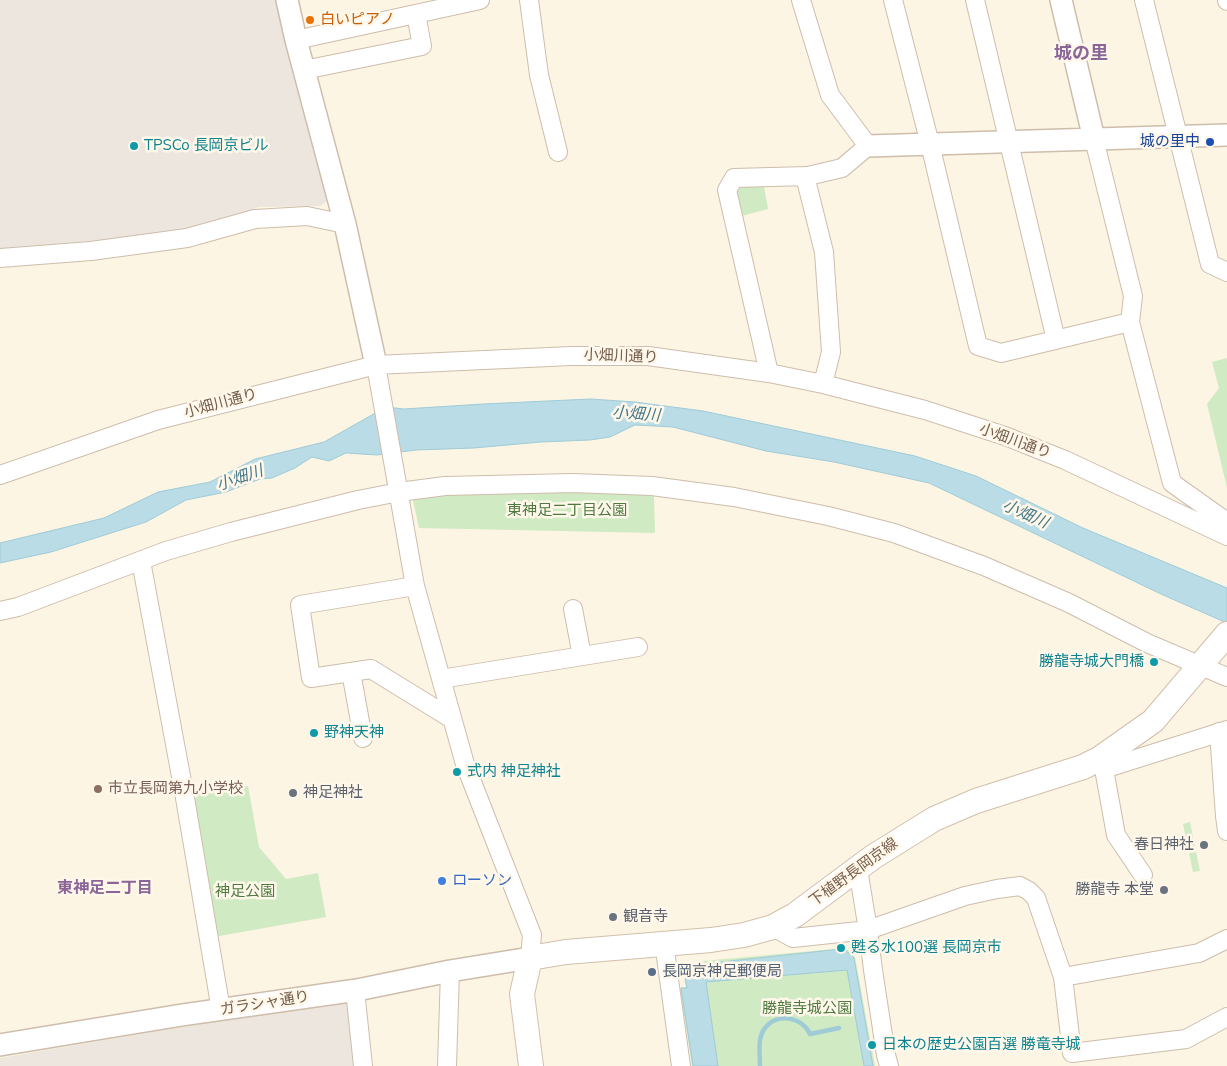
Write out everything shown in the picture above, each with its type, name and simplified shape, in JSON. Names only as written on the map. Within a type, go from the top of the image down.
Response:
[{"type":"main road","name":"下植野長岡京線","points":[[530,958],[566,952],[744,935],[773,927],[796,916],[914,830],[944,814],[976,801],[1082,767],[1102,764],[1153,721],[1227,634]]},
{"type":"main road","points":[[530,958],[522,994],[531,1066]]},
{"type":"street","points":[[287,0],[345,224],[378,374],[416,586],[465,764],[532,935],[530,958]]},
{"type":"street","points":[[296,40],[480,0]]},
{"type":"street","points":[[529,0],[539,75],[558,152]]},
{"type":"street","points":[[801,0],[830,95],[868,146]]},
{"type":"street","points":[[893,0],[930,144],[978,346],[1001,353],[1130,322]]},
{"type":"street","points":[[974,0],[1056,340]]},
{"type":"street","points":[[1061,0],[1133,296],[1130,322],[1172,483],[1227,522]]},
{"type":"street","points":[[1144,0],[1210,264],[1227,272]]},
{"type":"street","points":[[304,70],[422,46],[416,14]]},
{"type":"street","points":[[770,373],[727,190],[734,178],[805,176],[842,168],[868,146],[1227,135]]},
{"type":"street","points":[[805,176],[824,252],[831,352],[822,384]]},
{"type":"street","points":[[0,258],[91,251],[187,238],[255,219],[307,216],[345,224]]},
{"type":"street","name":"小畑川通り","points":[[0,475],[158,420],[378,374],[571,356],[648,356],[770,373],[925,410],[1005,436],[1065,460],[1227,536]]},
{"type":"street","points":[[0,611],[18,607],[166,551],[398,488],[573,483],[652,486],[734,497],[828,516],[894,533],[984,566],[1069,604],[1147,643],[1203,662],[1227,677]]},
{"type":"street","points":[[141,561],[185,798],[221,1010]]},
{"type":"street","points":[[416,586],[300,605],[311,678],[371,669],[452,719]]},
{"type":"street","points":[[573,609],[582,656]]},
{"type":"street","points":[[441,679],[638,647]]},
{"type":"street","points":[[351,672],[363,738]]},
{"type":"street","points":[[1143,875],[1116,835],[1102,764],[1223,731],[1224,816],[1227,831]]},
{"type":"street","points":[[858,869],[886,1055],[890,1066]]},
{"type":"street","points":[[773,927],[793,938],[868,930],[965,896],[996,888],[1020,886],[1036,898],[1063,977],[1072,1053],[1186,1038],[1227,1017]]},
{"type":"street","points":[[1063,977],[1199,954],[1227,938]]},
{"type":"street","points":[[664,943],[681,1066]]},
{"type":"street","name":"ガラシャ通り","points":[[0,1045],[355,990],[450,971],[530,958]]},
{"type":"street","points":[[447,1066],[450,971]]},
{"type":"street","points":[[355,990],[363,1066]]},
{"type":"shaded area","points":[[0,0],[279,0],[329,200],[320,206],[258,207],[239,218],[183,234],[0,250]]},
{"type":"shaded area","points":[[347,999],[357,1066],[0,1066],[0,1058]]},
{"type":"green space","points":[[764,186],[768,209],[738,217],[734,197],[740,187]]},
{"type":"green space","points":[[1227,358],[1227,488],[1207,404],[1219,388],[1212,362]]},
{"type":"green space","name":"東神足二丁目公園","points":[[567,491],[654,494],[655,533],[419,528],[412,496]]},
{"type":"green space","name":"神足公園","points":[[248,786],[259,847],[286,879],[318,873],[326,917],[214,937],[189,804],[199,795]]},
{"type":"green space","points":[[1190,822],[1200,871],[1193,872],[1183,824]]},
{"type":"green space","name":"勝龍寺城公園","points":[[845,948],[855,957],[875,1066],[692,1066],[680,988],[686,987],[685,979],[693,967],[704,964],[703,961]]},
{"type":"water","name":"小畑川","points":[[591,399],[635,402],[703,411],[915,456],[976,476],[1083,528],[1227,588],[1227,623],[1163,595],[929,483],[834,462],[766,451],[673,427],[635,425],[610,437],[590,440],[416,450],[377,455],[346,453],[329,461],[312,457],[295,468],[272,478],[260,479],[226,492],[186,500],[146,522],[51,552],[0,563],[0,543],[104,518],[158,492],[210,482],[255,459],[324,442],[386,407],[404,409]]},
{"type":"water","points":[[844,949],[854,958],[873,1066],[864,1066],[847,970],[706,982],[718,1066],[693,1066],[681,988],[687,988],[685,979],[694,968],[706,967],[706,964]]},
{"type":"waterway","points":[[760,1066],[762,1032],[770,1023],[776,1020],[782,1018],[795,1020],[806,1028],[810,1034],[839,1028]]},
{"type":"place","name":"白いピアノ","points":[[310,20]]},
{"type":"place","name":"城の里中","points":[[1210,142]]},
{"type":"place","name":"TPSCo 長岡京ビル","points":[[134,146]]},
{"type":"place","name":"勝龍寺城大門橋","points":[[1154,662]]},
{"type":"place","name":"野神天神","points":[[314,733]]},
{"type":"place","name":"式内 神足神社","points":[[457,772]]},
{"type":"place","name":"市立長岡第九小学校","points":[[98,789]]},
{"type":"place","name":"神足神社","points":[[293,793]]},
{"type":"place","name":"春日神社","points":[[1204,845]]},
{"type":"place","name":"ローソン","points":[[442,881]]},
{"type":"place","name":"勝龍寺 本堂","points":[[1164,890]]},
{"type":"place","name":"観音寺","points":[[613,917]]},
{"type":"place","name":"甦る水100選 長岡京市","points":[[841,948]]},
{"type":"place","name":"長岡京神足郵便局","points":[[652,972]]},
{"type":"place","name":"日本の歴史公園百選 勝竜寺城","points":[[872,1045]]},
{"type":"district","name":"城の里","points":[[1081,55]]},
{"type":"district","name":"東神足二丁目","points":[[105,889]]}]
